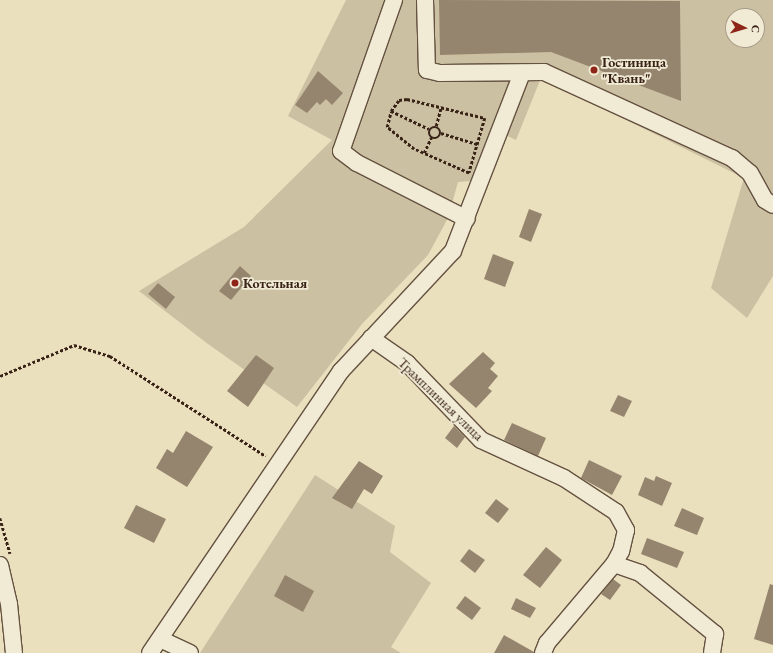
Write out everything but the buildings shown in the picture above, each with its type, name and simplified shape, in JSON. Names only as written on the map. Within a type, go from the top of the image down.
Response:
[{"type":"street","points":[[394,0],[342,151],[357,163],[467,219]]},
{"type":"street","points":[[425,0],[427,70],[440,74],[544,72],[732,158],[750,173],[765,200],[773,205]]},
{"type":"street","points":[[150,653],[341,371],[453,251],[467,219],[522,73]]},
{"type":"street","name":"Трамплинная улица","points":[[371,338],[407,363],[482,440],[564,478],[616,512],[626,530],[621,551],[614,564],[547,643],[543,653]]},
{"type":"street","points":[[614,564],[640,573],[715,634],[712,653]]},
{"type":"street","points":[[0,565],[9,604],[14,653]]},
{"type":"street","points":[[160,639],[190,653]]},
{"type":"path","points":[[406,99],[485,118],[469,173],[424,153],[387,127],[391,111],[399,100],[406,99]]},
{"type":"path","points":[[436,126],[441,107]]},
{"type":"path","points":[[391,111],[429,129],[436,126]]},
{"type":"path","points":[[436,126],[441,133],[483,145]]},
{"type":"path","points":[[424,153],[431,138],[429,129]]},
{"type":"path","points":[[431,138],[436,139],[441,133]]},
{"type":"path","points":[[0,376],[74,345],[110,356],[278,464]]},
{"type":"shaded area","points":[[346,0],[773,0],[773,276],[747,318],[711,288],[744,178],[541,78],[516,140],[493,129],[473,181],[458,182],[448,218],[428,255],[362,324],[297,407],[208,344],[139,291],[244,227],[332,140],[288,116]]},
{"type":"shaded area","points":[[315,475],[395,526],[390,552],[431,583],[391,647],[401,653],[200,653]]},
{"type":"place","name":"Гостиница \"Квань\"","points":[[594,70]]},
{"type":"place","name":"Котельная","points":[[235,283]]}]
